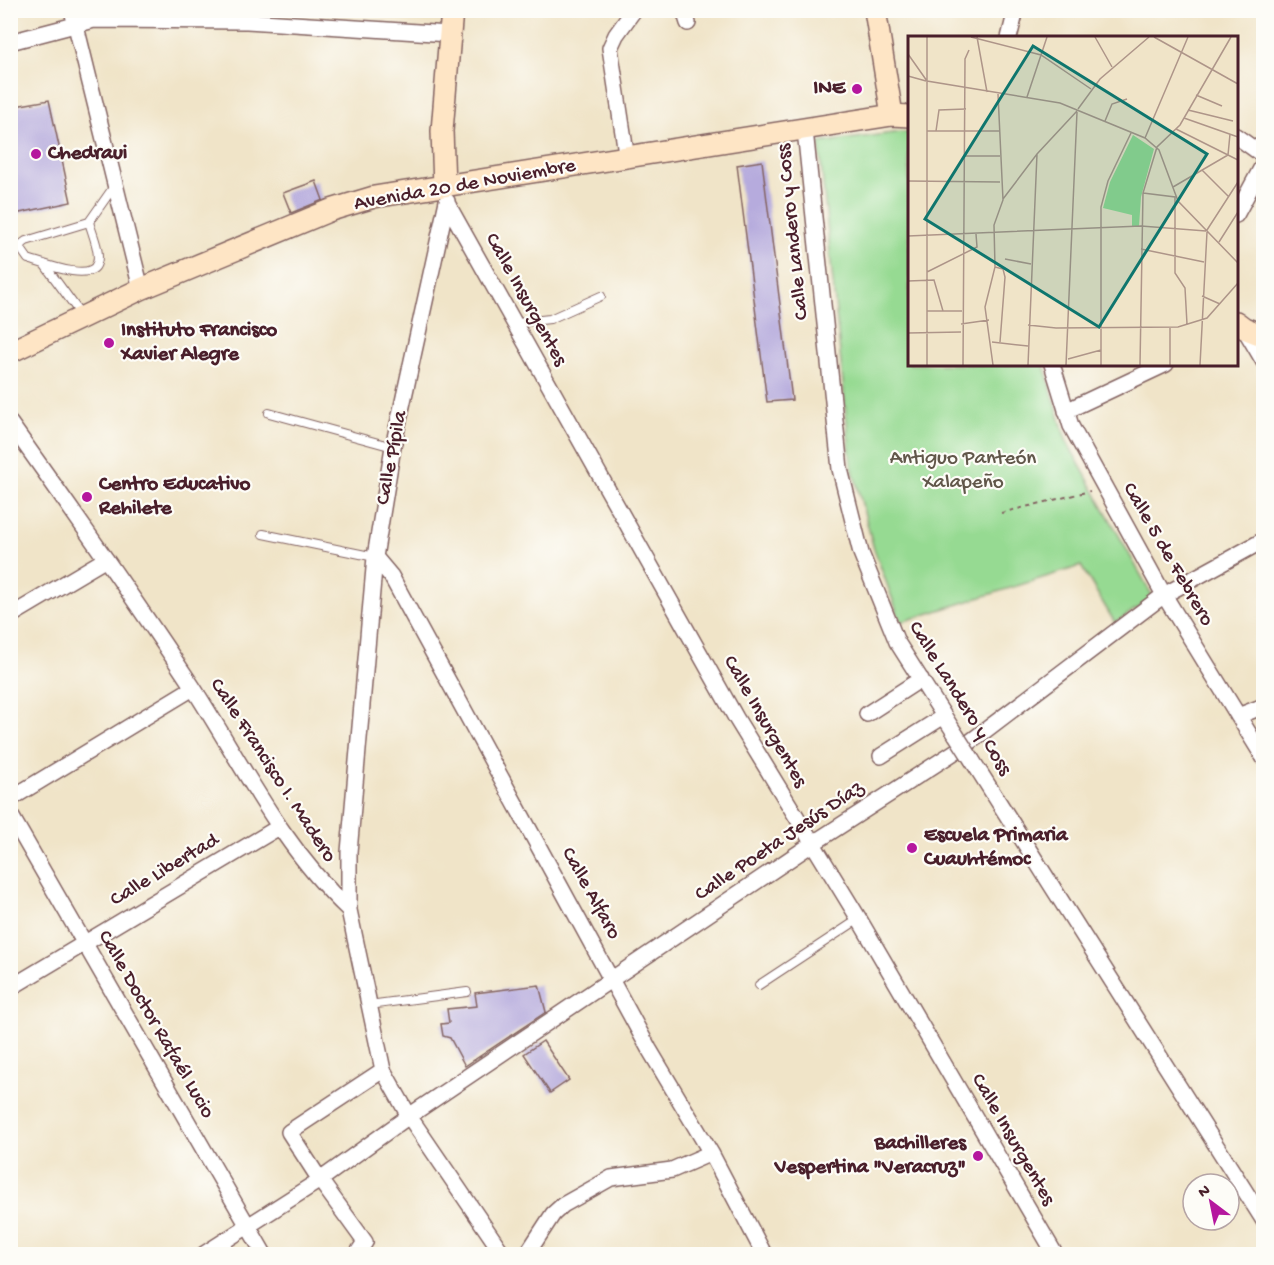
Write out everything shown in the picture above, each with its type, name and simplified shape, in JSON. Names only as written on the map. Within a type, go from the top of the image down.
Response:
[{"type":"main road","name":"Calle Pípila","points":[[446,196],[442,131],[448,34],[452,10]]},
{"type":"main road","points":[[875,10],[901,115]]},
{"type":"main road","name":"Avenida 20 de Noviembre","points":[[10,352],[141,289],[331,210],[374,197],[446,196],[627,159],[901,115]]},
{"type":"main road","points":[[1239,327],[1263,336]]},
{"type":"street","points":[[627,159],[610,48],[616,35],[634,10]]},
{"type":"street","points":[[1010,36],[1017,10]]},
{"type":"street","points":[[10,42],[74,16],[94,20],[248,16],[448,34]]},
{"type":"street","points":[[74,16],[141,289]]},
{"type":"street","name":"Calle Landero y Coss","points":[[805,130],[840,469],[861,553],[887,624],[1263,1221]]},
{"type":"street","points":[[1238,137],[1263,156]]},
{"type":"street","points":[[1238,211],[1263,163]]},
{"type":"street","name":"Calle Insurgentes","points":[[446,196],[514,326],[736,718],[859,919],[1055,1254]]},
{"type":"street","name":"Calle Pípila","points":[[349,910],[349,852],[375,556],[393,447],[446,196]]},
{"type":"street","points":[[1239,327],[1263,362]]},
{"type":"street","name":"Calle 5 de Febrero","points":[[1053,366],[1066,411],[1104,487],[1164,595],[1263,758]]},
{"type":"street","points":[[1066,411],[1162,366]]},
{"type":"street","name":"Calle Francisco I. Madero","points":[[10,423],[193,688],[279,827],[326,889],[349,910]]},
{"type":"street","name":"Calle Poeta Jesús Díaz","points":[[204,1254],[320,1180],[409,1116],[812,844],[970,742],[1164,595],[1263,540]]},
{"type":"street","name":"Calle Alfaro","points":[[375,556],[391,576],[649,1049],[711,1154],[764,1254]]},
{"type":"street","points":[[10,616],[106,559]]},
{"type":"street","points":[[867,714],[921,679]]},
{"type":"street","points":[[10,799],[193,688]]},
{"type":"street","points":[[1238,716],[1263,706]]},
{"type":"street","points":[[881,756],[944,716]]},
{"type":"street","name":"Calle Doctor Rafaél Lucio","points":[[10,814],[264,1254]]},
{"type":"street","name":"Calle Libertad","points":[[10,988],[279,827]]},
{"type":"street","points":[[349,910],[383,1070],[409,1116],[503,1254]]},
{"type":"street","points":[[357,1254],[365,1242],[289,1132],[383,1070]]},
{"type":"street","points":[[526,1254],[553,1214],[563,1205],[611,1178],[672,1170],[711,1154]]},
{"type":"lane","points":[[89,222],[98,262],[93,270],[84,274],[28,260],[21,249],[22,244],[89,222],[116,184]]},
{"type":"lane","points":[[44,264],[83,317]]},
{"type":"lane","points":[[514,326],[523,322],[550,319],[601,296]]},
{"type":"lane","points":[[269,413],[393,447]]},
{"type":"lane","points":[[263,534],[375,556]]},
{"type":"lane","points":[[759,985],[859,919]]},
{"type":"lane","points":[[369,1005],[467,992]]},
{"type":"path","points":[[1001,513],[1104,487]]},
{"type":"green space","name":"Antiguo Panteón Xalapeño","points":[[908,133],[908,366],[1044,366],[1066,440],[1153,597],[1115,623],[1081,566],[901,622],[874,549],[851,463],[819,143]]},
{"type":"building","name":"Chedraui","points":[[49,100],[71,202],[10,215],[10,107]]},
{"type":"building","points":[[762,161],[792,400],[767,402],[737,165]]},
{"type":"building","points":[[316,181],[323,200],[291,213],[283,193]]},
{"type":"building","points":[[539,985],[546,1012],[465,1066],[450,1038],[443,1036],[441,1024],[449,1023],[447,1009],[477,1006],[475,993]]},
{"type":"building","points":[[543,1041],[569,1080],[550,1093],[524,1054]]},
{"type":"place","name":"INE","points":[[857,89]]},
{"type":"place","name":"Chedraui","points":[[36,154]]},
{"type":"place","name":"Instituto Francisco Xavier Alegre","points":[[109,343]]},
{"type":"place","name":"Centro Educativo Rehilete","points":[[87,497]]},
{"type":"place","name":"Escuela Primaria Cuauhtémoc","points":[[912,848]]},
{"type":"place","name":"Bachilleres Vespertina \"Veracruz\"","points":[[978,1156]]}]
